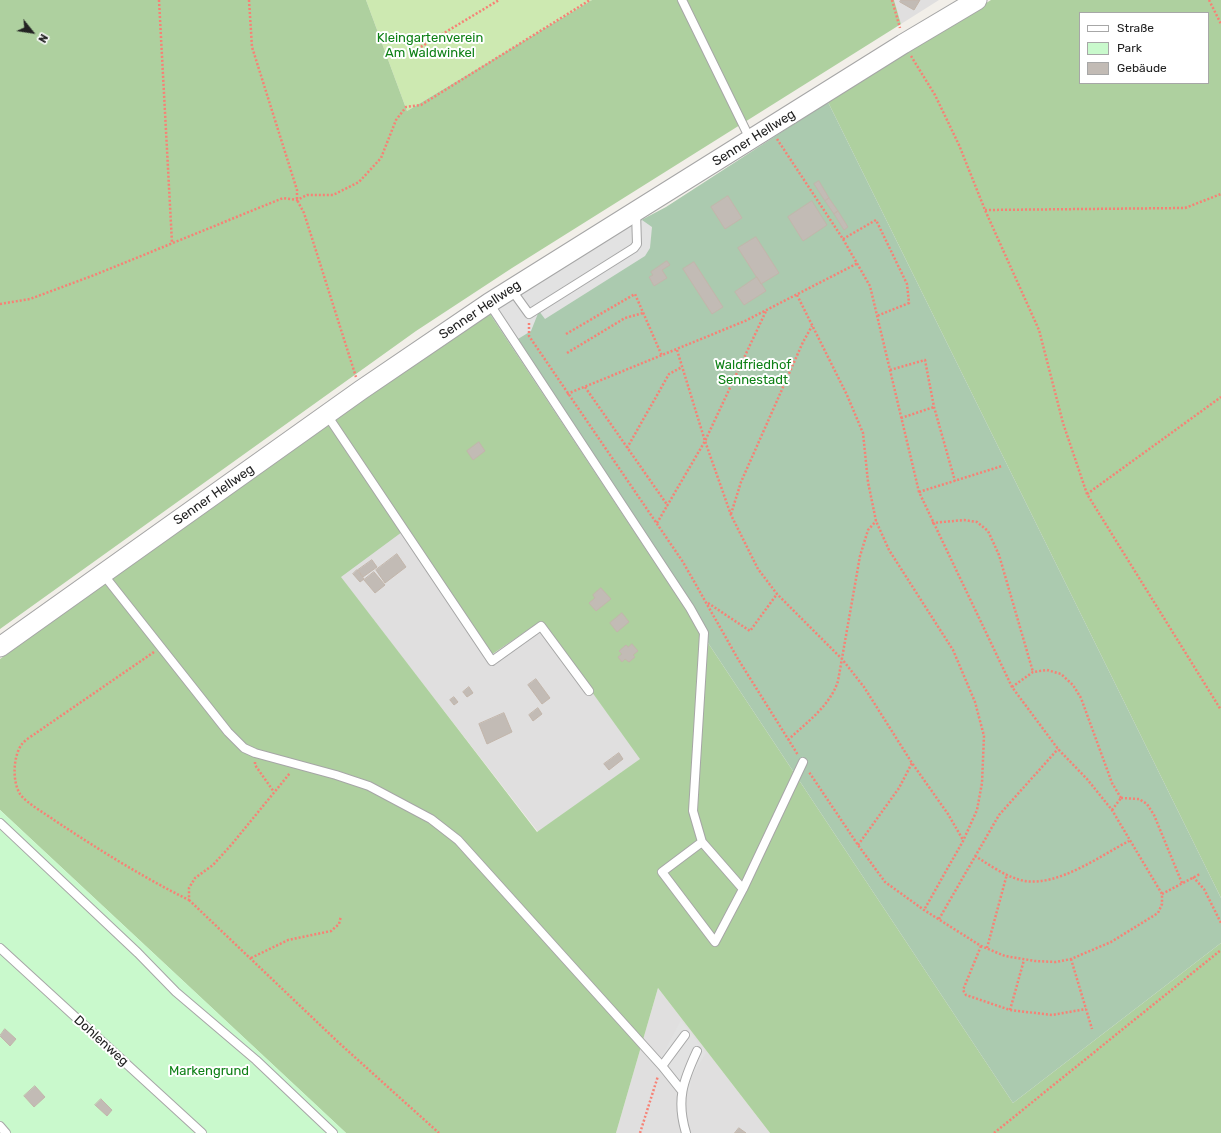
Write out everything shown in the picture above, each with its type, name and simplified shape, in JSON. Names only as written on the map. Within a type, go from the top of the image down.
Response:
[{"type":"street","name":"Senner Hellweg","points":[[0,648],[361,390],[489,303],[769,128],[902,36],[977,0]]},
{"type":"lane","points":[[682,0],[750,140]]},
{"type":"lane","points":[[511,289],[529,314],[634,248],[637,244],[636,212]]},
{"type":"lane","points":[[489,303],[690,608],[704,633],[693,811],[702,842],[743,889]]},
{"type":"lane","points":[[328,414],[492,661],[541,626],[589,691]]},
{"type":"lane","points":[[102,574],[228,732],[244,748],[255,753],[369,786],[431,819],[458,840],[662,1066],[682,1091]]},
{"type":"lane","points":[[702,842],[662,872],[715,942],[743,889],[803,762]]},
{"type":"lane","points":[[0,823],[132,948],[176,992],[256,1060],[333,1133]]},
{"type":"lane","name":"Dohlenweg","points":[[0,948],[202,1133]]},
{"type":"lane","points":[[662,1066],[685,1035]]},
{"type":"lane","points":[[684,1132],[682,1117],[682,1091],[697,1051]]},
{"type":"lane","points":[[0,1126],[6,1133]]},
{"type":"path","points":[[159,0],[172,242]]},
{"type":"path","points":[[249,0],[252,47],[297,190],[297,200],[304,213],[361,390]]},
{"type":"path","points":[[489,0],[492,4]]},
{"type":"path","points":[[414,50],[498,0]]},
{"type":"path","points":[[0,304],[30,299],[97,274],[172,242],[283,198],[297,200],[307,195],[333,195],[359,182],[381,158],[396,120],[406,107],[421,105],[590,0]]},
{"type":"path","points":[[892,0],[902,36],[935,95],[959,145],[985,210],[1039,330],[1063,422],[1086,494],[1221,710]]},
{"type":"path","points":[[1209,0],[1221,24]]},
{"type":"path","points":[[529,314],[529,336],[567,394],[683,562],[738,659],[788,740],[858,845],[885,882],[924,910],[981,946],[1005,956],[1024,960],[1056,962],[1071,959],[1110,942],[1158,913],[1162,904],[1162,894],[1112,810],[1087,779],[1058,749],[1012,687],[932,523],[919,492],[870,286],[843,239],[769,128]]},
{"type":"path","points":[[985,210],[1185,208],[1221,194]]},
{"type":"path","points":[[843,239],[876,220],[907,284],[909,303],[877,316]]},
{"type":"path","points":[[567,394],[677,350],[767,310],[858,263]]},
{"type":"path","points":[[566,334],[635,294],[662,356]]},
{"type":"path","points":[[797,295],[847,395],[863,433],[868,482],[876,521],[889,550],[954,650],[975,702],[984,736],[982,783],[977,810],[963,840],[924,910]]},
{"type":"path","points":[[657,523],[705,441],[767,310]]},
{"type":"path","points":[[567,353],[625,318],[643,313]]},
{"type":"path","points":[[731,515],[744,475],[803,342],[812,326]]},
{"type":"path","points":[[677,350],[705,441],[731,515],[748,551],[777,594],[842,659],[864,687],[912,763],[948,814],[963,840]]},
{"type":"path","points":[[890,370],[925,360],[934,407],[955,481]]},
{"type":"path","points":[[627,448],[669,374],[682,368]]},
{"type":"path","points":[[585,387],[668,506]]},
{"type":"path","points":[[1086,494],[1221,397]]},
{"type":"path","points":[[901,418],[934,407]]},
{"type":"path","points":[[919,492],[1002,466]]},
{"type":"path","points":[[932,523],[964,520],[977,522],[988,531],[999,555],[1033,672]]},
{"type":"path","points":[[788,740],[826,704],[834,694],[838,681],[860,556],[868,530],[876,521]]},
{"type":"path","points":[[706,602],[750,631],[777,594]]},
{"type":"path","points":[[160,647],[22,744],[16,758],[15,777],[20,795],[42,812],[97,849],[159,886],[189,900],[338,1042],[417,1111],[439,1133]]},
{"type":"path","points":[[1012,687],[1033,672],[1047,670],[1061,674],[1073,685],[1081,698],[1112,783],[1120,798]]},
{"type":"path","points":[[940,919],[999,816],[1058,749]]},
{"type":"path","points":[[255,753],[255,764],[274,792]]},
{"type":"path","points":[[858,845],[899,788],[912,763]]},
{"type":"path","points":[[189,900],[189,888],[195,878],[212,865],[232,844],[297,765]]},
{"type":"path","points":[[1112,810],[1120,798]]},
{"type":"path","points":[[1120,798],[1138,799],[1147,804],[1154,815],[1182,883]]},
{"type":"path","points":[[975,856],[1007,874],[1024,880],[1043,881],[1074,870],[1130,840]]},
{"type":"path","points":[[987,948],[1007,874]]},
{"type":"path","points":[[1162,894],[1200,874]]},
{"type":"path","points":[[1193,877],[1204,889],[1221,923]]},
{"type":"path","points":[[251,958],[288,940],[331,931],[339,924],[341,916]]},
{"type":"path","points":[[981,946],[963,990],[966,995],[1010,1010],[1052,1015],[1086,1009]]},
{"type":"path","points":[[994,1133],[1221,950]]},
{"type":"path","points":[[1071,959],[1092,1030]]},
{"type":"path","points":[[1010,1010],[1024,960]]},
{"type":"path","points":[[640,1133],[662,1066]]},
{"type":"shaded area","points":[[894,0],[939,0],[901,24]]},
{"type":"shaded area","points":[[642,220],[652,227],[650,248],[645,256],[545,319],[539,311],[531,331],[518,339],[497,309],[628,227]]},
{"type":"shaded area","points":[[334,420],[541,621],[641,759],[538,832],[340,577]]},
{"type":"shaded area","points":[[658,988],[770,1133],[616,1133]]},
{"type":"shaded area","points":[[681,1020],[706,1053],[691,1078],[690,1093],[660,1060]]},
{"type":"green space","points":[[0,0],[366,0],[407,111],[592,0],[894,0],[901,24],[512,268],[416,331],[0,629]]},
{"type":"green space","name":"Kleingartenverein Am Waldwinkel","points":[[366,0],[592,0],[407,111]]},
{"type":"green space","points":[[991,0],[1221,0],[1221,898],[828,102]]},
{"type":"green space","name":"Waldfriedhof Sennestadt","points":[[828,102],[1221,898],[1221,943],[1013,1103],[490,314],[628,227],[666,207]]},
{"type":"green space","points":[[490,314],[1013,1103],[1221,943],[1221,1133],[770,1133],[658,988],[616,1133],[346,1133],[0,810],[0,659],[329,423],[402,532],[341,577],[537,832],[640,759],[541,621],[491,655],[334,420]]},
{"type":"green space","name":"Markengrund","points":[[0,810],[313,1102],[346,1133],[0,1133]]},
{"type":"building","points":[[901,0],[920,0],[914,10],[900,2]]},
{"type":"building","points":[[819,181],[829,198],[825,201],[814,184]]},
{"type":"building","points":[[728,196],[742,218],[725,229],[711,207]]},
{"type":"building","points":[[829,198],[838,211],[834,214],[825,201]]},
{"type":"building","points":[[812,201],[827,225],[803,241],[788,217]]},
{"type":"building","points":[[838,211],[848,227],[844,230],[834,214]]},
{"type":"building","points":[[756,237],[779,273],[761,284],[738,248]]},
{"type":"building","points":[[667,261],[670,265],[662,270],[667,278],[654,286],[649,277],[653,275],[651,272]]},
{"type":"building","points":[[694,262],[723,307],[712,314],[683,269]]},
{"type":"building","points":[[757,277],[766,291],[744,305],[735,292]]},
{"type":"building","points":[[479,442],[485,451],[473,460],[467,451]]},
{"type":"building","points":[[397,554],[406,567],[385,583],[376,570]]},
{"type":"building","points":[[372,560],[377,567],[363,577],[358,570]]},
{"type":"building","points":[[357,570],[364,579],[360,582],[353,574]]},
{"type":"building","points":[[374,572],[385,585],[375,593],[364,580]]},
{"type":"building","points":[[601,588],[611,599],[596,611],[589,603],[595,598],[593,595]]},
{"type":"building","points":[[622,613],[629,622],[617,632],[610,623]]},
{"type":"building","points":[[632,644],[638,651],[633,655],[635,657],[629,662],[625,659],[622,662],[618,657],[622,654],[619,651],[626,645],[628,647]]},
{"type":"building","points":[[536,679],[550,698],[542,704],[528,685]]},
{"type":"building","points":[[469,687],[473,693],[467,697],[463,692]]},
{"type":"building","points":[[454,697],[458,702],[454,705],[450,700]]},
{"type":"building","points":[[538,708],[542,714],[533,721],[529,715]]},
{"type":"building","points":[[504,713],[512,732],[487,744],[479,724]]},
{"type":"building","points":[[619,753],[623,759],[609,770],[604,764]]},
{"type":"building","points":[[5,1029],[16,1039],[10,1046],[0,1036]]},
{"type":"building","points":[[35,1086],[45,1097],[34,1107],[24,1096]]},
{"type":"building","points":[[101,1099],[112,1110],[107,1116],[95,1105]]},
{"type":"building","points":[[739,1128],[746,1133],[735,1133]]}]
